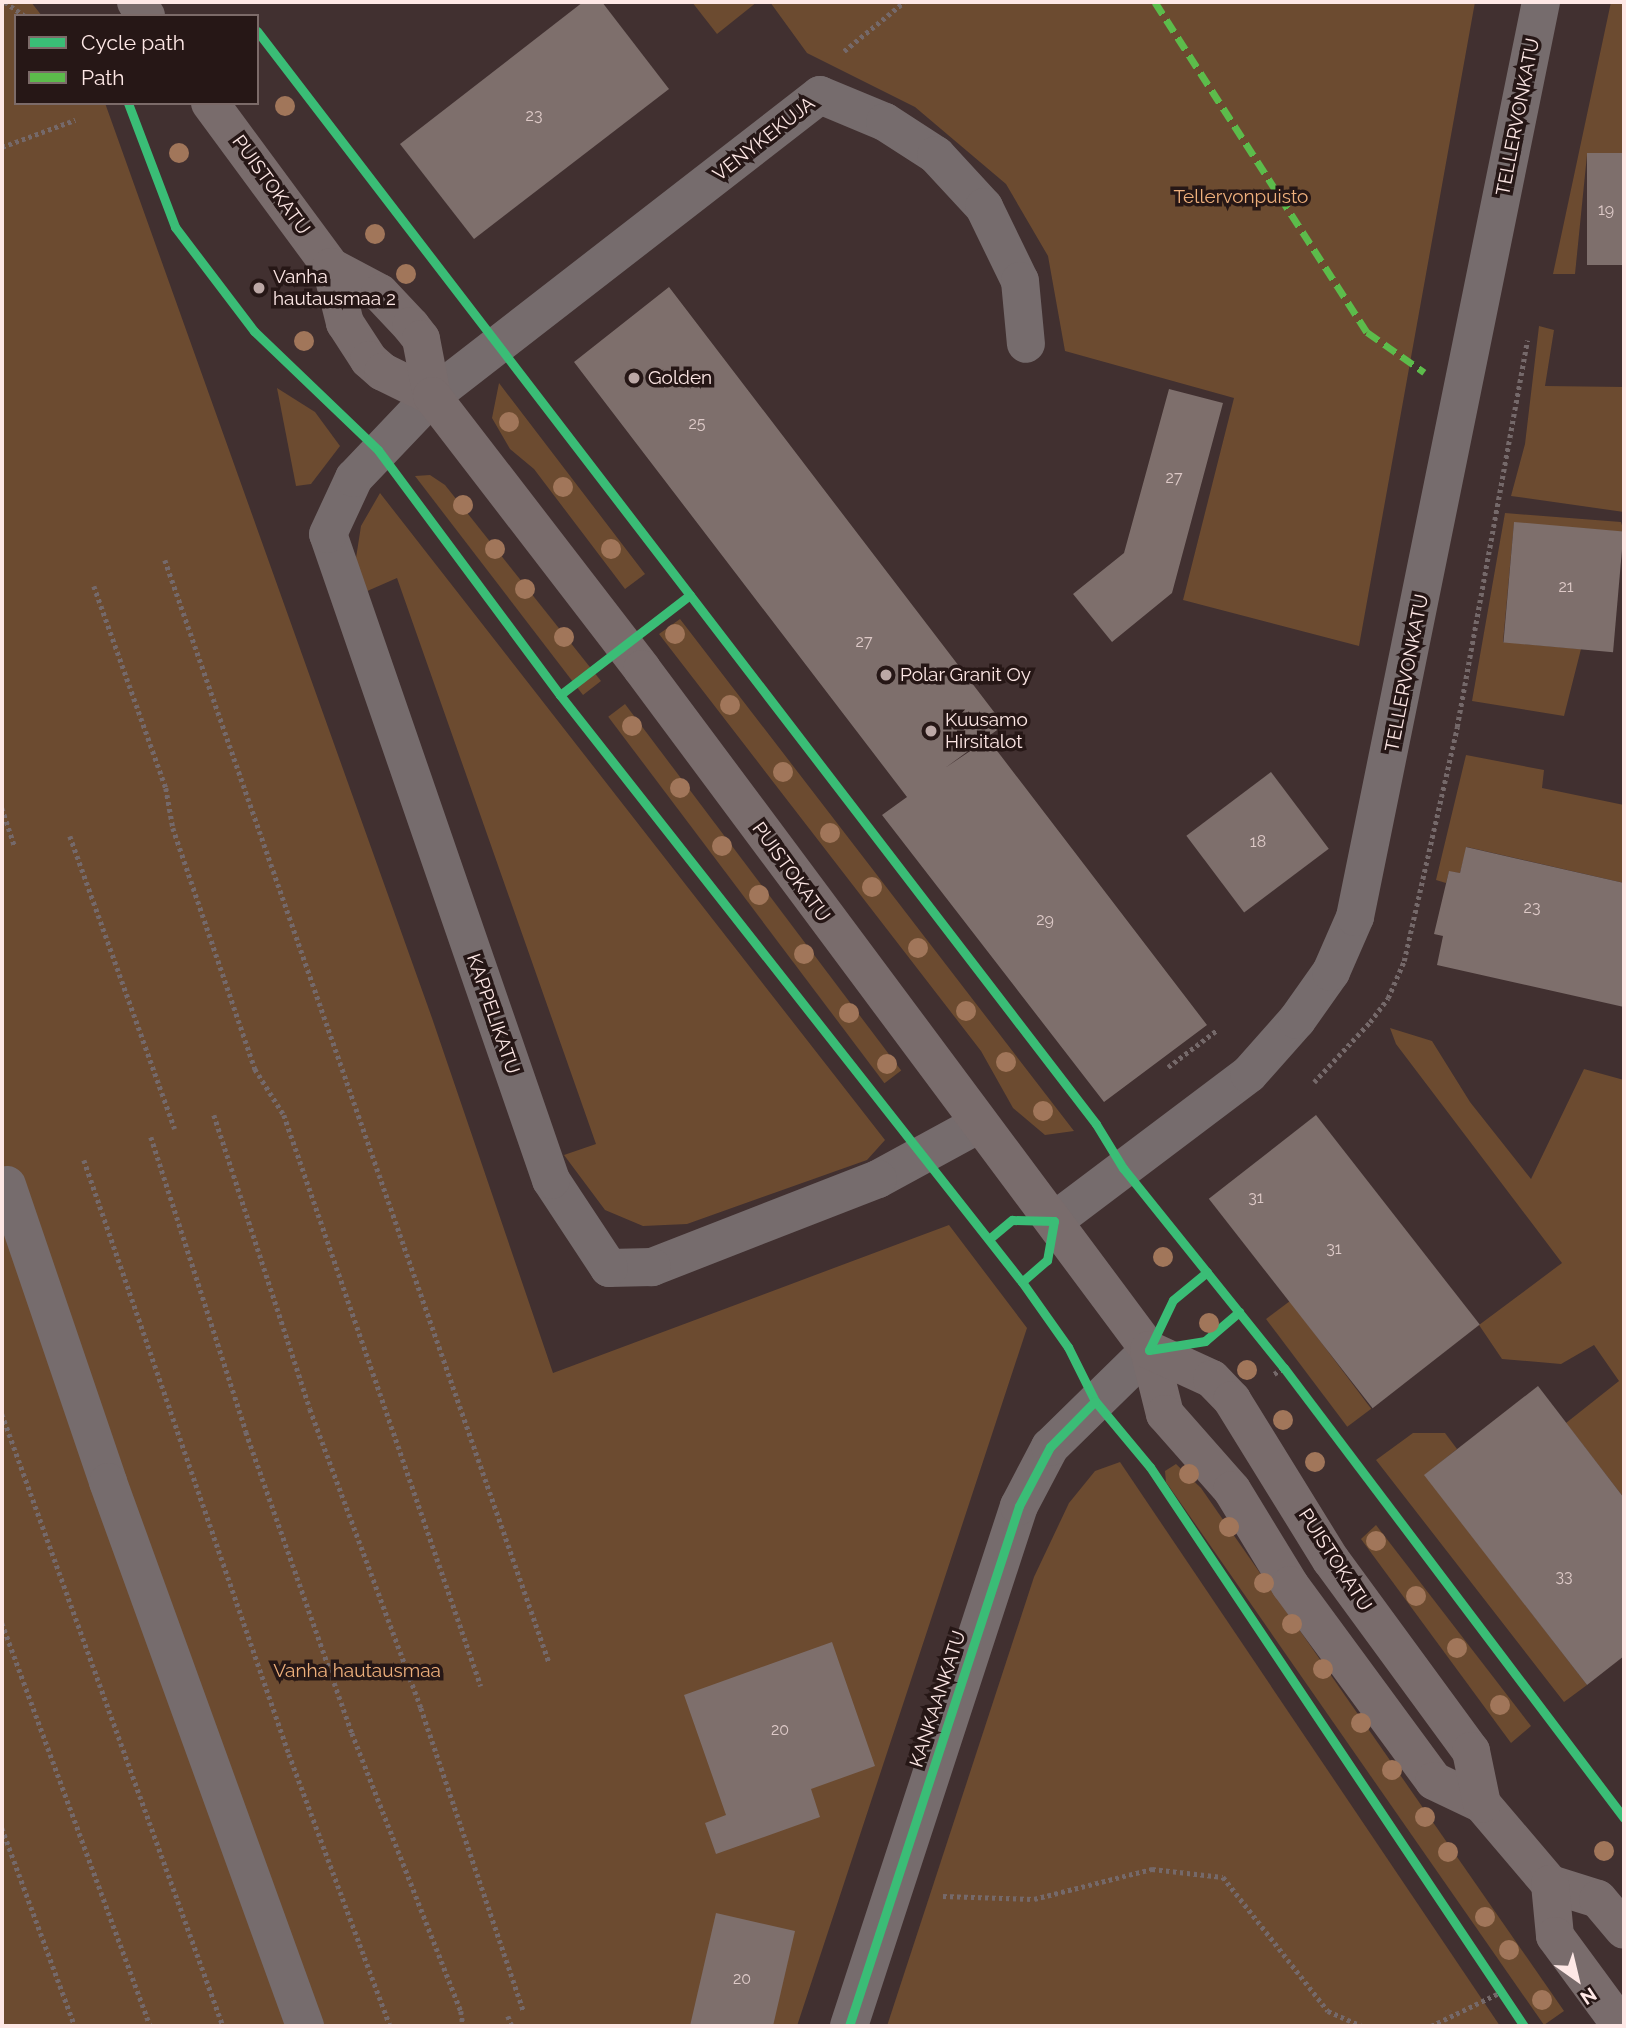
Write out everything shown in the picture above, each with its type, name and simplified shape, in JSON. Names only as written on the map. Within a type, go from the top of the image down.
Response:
[{"type":"main road","name":"PUISTOKATU","points":[[211,105],[331,267],[345,323],[369,360],[383,372],[432,396],[642,669],[1149,1350],[1165,1414],[1232,1490],[1290,1585],[1434,1781],[1482,1804],[1549,1884]]},
{"type":"main road","name":"PUISTOKATU","points":[[331,267],[380,293],[411,326],[421,339],[432,396]]},
{"type":"main road","name":"PUISTOKATU","points":[[1149,1350],[1212,1379],[1232,1400],[1331,1560],[1471,1751],[1482,1804]]},
{"type":"main road","points":[[1613,2018],[1555,1937],[1549,1884],[1598,1899],[1624,1930]]},
{"type":"street","name":"TELLERVONKATU","points":[[1054,1222],[1249,1074],[1297,1020],[1331,972],[1355,917],[1541,2]]},
{"type":"street","name":"VENYKEKUJA","points":[[432,396],[820,95],[885,122],[936,155],[984,207],[1020,281],[1026,344]]},
{"type":"street","name":"KAPPELIKATU","points":[[432,396],[354,478],[328,534],[551,1180],[609,1268],[652,1267],[866,1184],[979,1124]]},
{"type":"street","points":[[7,1185],[108,1482],[305,2026]]},
{"type":"street","name":"KANKAANKATU","points":[[849,2026],[1019,1506],[1050,1447],[1149,1350]]},
{"type":"street","points":[[1263,1539],[1303,1511]]},
{"type":"path","points":[[5,2],[22,14]]},
{"type":"path","points":[[820,95],[843,52],[904,2]]},
{"type":"path","points":[[2,147],[75,120]]},
{"type":"path","points":[[165,560],[549,1662]]},
{"type":"path","points":[[94,586],[166,788],[173,828],[255,1069],[284,1115],[481,1686]]},
{"type":"path","points":[[2,808],[15,847]]},
{"type":"path","points":[[70,836],[175,1129]]},
{"type":"path","points":[[1159,1074],[1223,1025]]},
{"type":"path","points":[[214,1115],[310,1409],[421,1708],[523,2010]]},
{"type":"path","points":[[151,1137],[320,1641],[461,2011],[463,2026]]},
{"type":"path","points":[[84,1160],[289,1754],[390,2026]]},
{"type":"path","points":[[1277,1359],[1293,1379]]},
{"type":"path","points":[[2,1414],[223,2026]]},
{"type":"path","points":[[2,1623],[150,2026]]},
{"type":"path","points":[[2,1828],[75,2026]]},
{"type":"path","points":[[893,1895],[1034,1899],[1152,1869],[1223,1877],[1328,2011],[1361,2026]]},
{"type":"path","points":[[1494,1982],[1509,2004]]},
{"type":"path","points":[[1431,2026],[1501,1992]]},
{"type":"path","points":[[508,2016],[512,2026]]},
{"type":"green space","name":"Vanha hautausmaa","points":[[2,2],[31,2],[40,14],[14,14],[14,105],[106,105],[432,1018],[553,1373],[949,1225],[1027,1328],[797,2026],[2,2026]]},
{"type":"green space","points":[[692,2],[757,2],[717,34]]},
{"type":"green space","name":"Tellervonpuisto","points":[[770,2],[1475,2],[1359,646],[1183,600],[1234,398],[1065,351],[1048,256],[1006,184],[915,107],[807,53]]},
{"type":"green space","points":[[1611,2],[1624,2],[1624,153],[1587,155],[1575,274],[1553,274]]},
{"type":"green space","points":[[1539,326],[1554,330],[1545,386],[1624,387],[1624,512],[1511,496],[1525,444]]},
{"type":"green space","points":[[499,383],[645,574],[625,589],[534,469],[510,449],[492,418]]},
{"type":"green space","points":[[277,388],[315,412],[340,446],[311,484],[296,486]]},
{"type":"green space","points":[[430,475],[445,485],[601,681],[583,695],[415,476]]},
{"type":"green space","points":[[380,493],[885,1140],[867,1160],[687,1224],[643,1226],[605,1210],[564,1155],[596,1144],[397,578],[365,592],[356,558],[361,526]]},
{"type":"green space","points":[[1505,513],[1621,522],[1624,532],[1514,523],[1503,642],[1581,649],[1564,716],[1472,701]]},
{"type":"green space","points":[[680,619],[1074,1131],[1045,1135],[1013,1108],[981,1051],[659,634]]},
{"type":"green space","points":[[625,704],[901,1071],[884,1083],[608,717]]},
{"type":"green space","points":[[1466,755],[1544,770],[1542,788],[1624,805],[1624,883],[1467,847],[1460,873],[1449,872],[1446,883],[1436,880]]},
{"type":"green space","points":[[1390,1028],[1432,1041],[1470,1102],[1531,1179],[1584,1069],[1624,1080],[1624,1498],[1566,1423],[1619,1381],[1594,1345],[1561,1364],[1502,1359],[1479,1325],[1562,1263],[1396,1044]]},
{"type":"green space","points":[[1290,1301],[1371,1409],[1347,1427],[1266,1319]]},
{"type":"green space","points":[[1413,1433],[1445,1433],[1457,1449],[1425,1475],[1587,1685],[1564,1702],[1376,1460]]},
{"type":"green space","points":[[1120,1462],[1500,2026],[887,2026],[1034,1577],[1069,1503],[1095,1471]]},
{"type":"green space","points":[[1176,1464],[1201,1488],[1564,2011],[1544,2025],[1166,1482],[1165,1471]]},
{"type":"green space","points":[[1376,1525],[1531,1726],[1511,1743],[1361,1539]]},
{"type":"building","points":[[583,2],[602,2],[669,89],[474,239],[400,144]]},
{"type":"building","points":[[1587,153],[1624,153],[1624,265],[1587,265]]},
{"type":"building","points":[[669,287],[1004,725],[945,768],[988,739],[1207,1025],[1104,1102],[882,815],[907,797],[574,362]]},
{"type":"building","points":[[1169,389],[1223,403],[1172,593],[1112,642],[1073,594],[1124,553]]},
{"type":"building","points":[[1514,522],[1624,532],[1613,652],[1503,643]]},
{"type":"building","points":[[1271,772],[1329,849],[1244,912],[1186,836]]},
{"type":"building","points":[[1466,847],[1624,883],[1624,1007],[1437,965],[1443,936],[1434,934],[1449,871],[1460,873]]},
{"type":"building","points":[[1316,1115],[1480,1325],[1373,1408],[1209,1199]]},
{"type":"building","points":[[1538,1386],[1624,1498],[1624,1656],[1587,1685],[1424,1475]]},
{"type":"building","points":[[832,1642],[875,1766],[811,1789],[820,1817],[716,1854],[705,1823],[726,1815],[684,1695]]},
{"type":"building","points":[[716,1913],[795,1931],[773,2026],[690,2026]]},
{"type":"marked path","points":[[1155,2],[1367,332],[1424,372]]},
{"type":"cycle path","points":[[259,34],[1096,1124],[1123,1168],[1284,1368],[1624,1818]]},
{"type":"cycle path","points":[[129,105],[175,227],[254,331],[378,450],[560,695],[1022,1282],[1068,1347],[1095,1401],[1150,1467],[1524,2026]]},
{"type":"cycle path","points":[[560,695],[690,595]]},
{"type":"cycle path","points":[[989,1239],[1012,1220],[1054,1221],[1047,1260],[1022,1282]]},
{"type":"cycle path","points":[[1149,1350],[1173,1300],[1207,1272]]},
{"type":"cycle path","points":[[1149,1350],[1205,1341],[1239,1312]]},
{"type":"cycle path","points":[[849,2026],[1019,1506],[1050,1447],[1095,1401]]},
{"type":"place","name":"Vanha hautausmaa 2","points":[[259,288]]},
{"type":"place","name":"Golden","points":[[634,378]]},
{"type":"place","name":"Polar Granit Oy","points":[[886,675]]},
{"type":"place","name":"Kuusamo Hirsitalot","points":[[931,731]]}]
